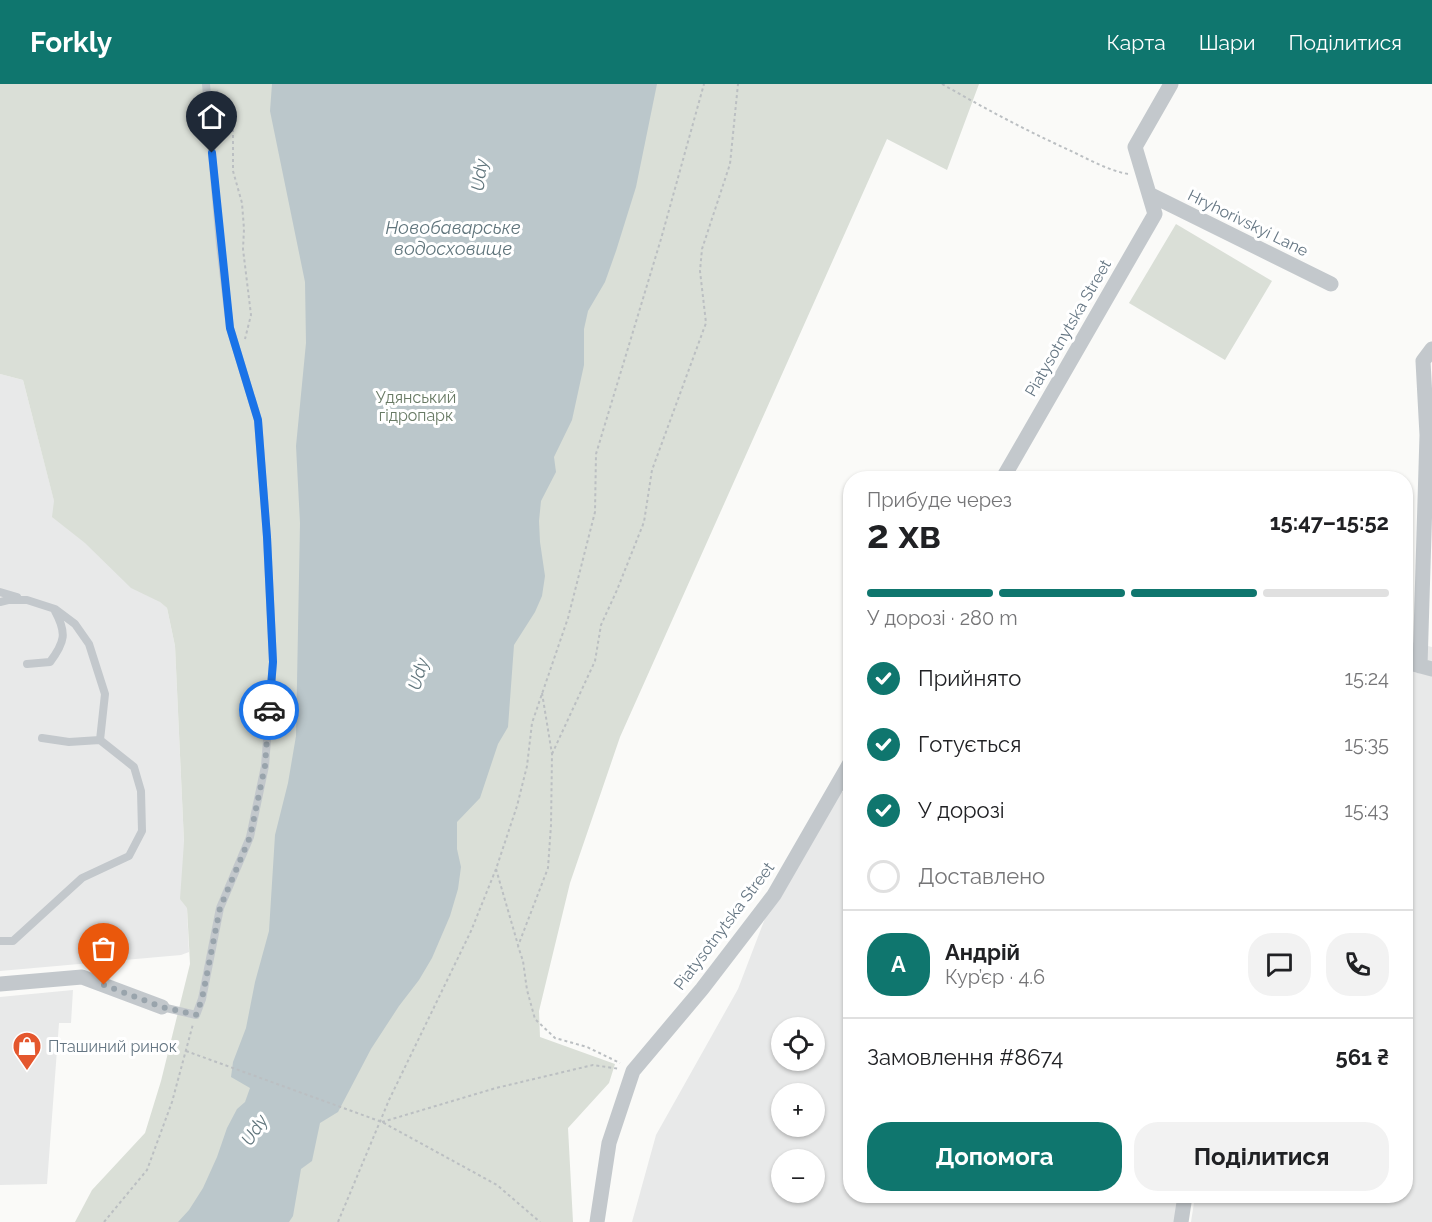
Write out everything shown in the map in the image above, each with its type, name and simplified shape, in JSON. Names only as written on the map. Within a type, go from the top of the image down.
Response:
[{"type":"street","name":"Piatysotnytska Street","points":[[1007,471],[1155,214],[1135,147],[1172,84]]},
{"type":"street","name":"Hryhorivskyi Lane","points":[[1149,194],[1331,284]]},
{"type":"street","points":[[1419,666],[1427,435],[1424,361],[1432,349]]},
{"type":"street","name":"Piatysotnytska Street","points":[[633,1071],[702,989],[774,895],[843,775]]},
{"type":"street","points":[[0,984],[82,977],[162,1007]]},
{"type":"street","points":[[597,1222],[609,1143],[633,1071]]},
{"type":"street","points":[[1181,1222],[1184,1203]]},
{"type":"lane","points":[[162,1007],[196,1015],[202,999],[220,908],[250,837],[265,766],[273,662],[258,420],[230,328],[220,245],[206,84]]},
{"type":"lane","points":[[0,592],[55,609],[75,624],[89,644],[105,694],[100,740]]},
{"type":"lane","points":[[0,602],[27,600]]},
{"type":"lane","points":[[27,664],[50,662],[60,649],[64,627],[55,609]]},
{"type":"lane","points":[[0,941],[13,941],[82,878],[129,856],[142,831],[141,791],[134,767],[117,751],[100,740],[69,742],[42,738]]},
{"type":"path","points":[[212,84],[230,111],[233,130],[233,171],[242,203],[243,249],[251,315],[240,359]]},
{"type":"path","points":[[338,1222],[360,1166],[382,1122],[389,1100],[471,931],[496,870],[517,806],[532,723],[567,618],[595,512],[596,454],[704,84]]},
{"type":"path","points":[[552,754],[594,661],[601,625],[644,522],[652,470],[706,323],[700,271],[702,249],[730,164],[738,84]]},
{"type":"path","points":[[942,84],[993,113],[1114,172],[1144,177]]},
{"type":"path","points":[[518,946],[548,868],[552,754],[542,692]]},
{"type":"path","points":[[496,870],[523,961],[527,990],[535,1018],[555,1038],[587,1047],[633,1071]]},
{"type":"path","points":[[104,1222],[147,1170],[172,1102],[196,1015]]},
{"type":"path","points":[[186,1051],[382,1122],[497,1185],[540,1222]]},
{"type":"path","points":[[382,1122],[496,1088],[593,1065],[633,1071]]},
{"type":"shaded area","points":[[0,374],[23,380],[56,508],[167,608],[175,646],[189,952],[181,955],[0,971]]},
{"type":"shaded area","points":[[1413,643],[1432,647],[1432,1222],[1191,1222],[1194,1203],[1413,1203]]},
{"type":"shaded area","points":[[837,789],[843,792],[843,1203],[1184,1203],[1181,1222],[632,1222],[656,1135],[738,989],[774,895]]},
{"type":"shaded area","name":"Пташиний ринок","points":[[73,990],[71,1023],[59,1023],[47,1184],[0,1185],[0,997]]},
{"type":"green space","name":"Удянський гідропарк","points":[[0,84],[979,84],[947,170],[887,139],[620,737],[570,883],[539,1011],[540,1037],[615,1064],[609,1083],[568,1128],[573,1222],[75,1222],[92,1190],[145,1133],[161,1081],[190,964],[187,908],[180,899],[184,842],[175,646],[167,608],[160,602],[131,588],[85,543],[52,517],[54,501],[23,380],[0,374]]},
{"type":"green space","points":[[1176,224],[1272,281],[1225,360],[1129,303]]},
{"type":"water","name":"Новобаварське водосховище","points":[[272,84],[657,84],[636,187],[605,282],[588,311],[584,329],[584,365],[572,420],[554,457],[556,472],[541,501],[540,542],[545,576],[542,596],[535,612],[514,645],[508,727],[498,744],[480,798],[457,822],[457,849],[461,867],[458,889],[450,916],[432,958],[371,1049],[338,1112],[320,1123],[312,1161],[301,1169],[293,1216],[289,1222],[178,1222],[203,1188],[227,1128],[237,1109],[245,1102],[250,1088],[231,1077],[233,1062],[246,1028],[255,982],[269,931],[275,835],[288,783],[296,736],[300,523],[296,446],[306,343],[305,282],[270,111]]},
{"type":"way so far","points":[[104,985],[162,1007],[196,1015],[202,999],[220,908],[250,837],[265,766],[269,710]]},
{"type":"place","name":"Пташиний ринок","points":[[27,1072]]},
{"type":"route","points":[[212,153],[230,328],[258,420],[273,662],[269,710]]},
{"type":"water label","name":"Udy","points":[[479,175]]},
{"type":"water label","name":"Udy","points":[[418,674]]},
{"type":"water label","name":"Udy","points":[[254,1130]]}]
